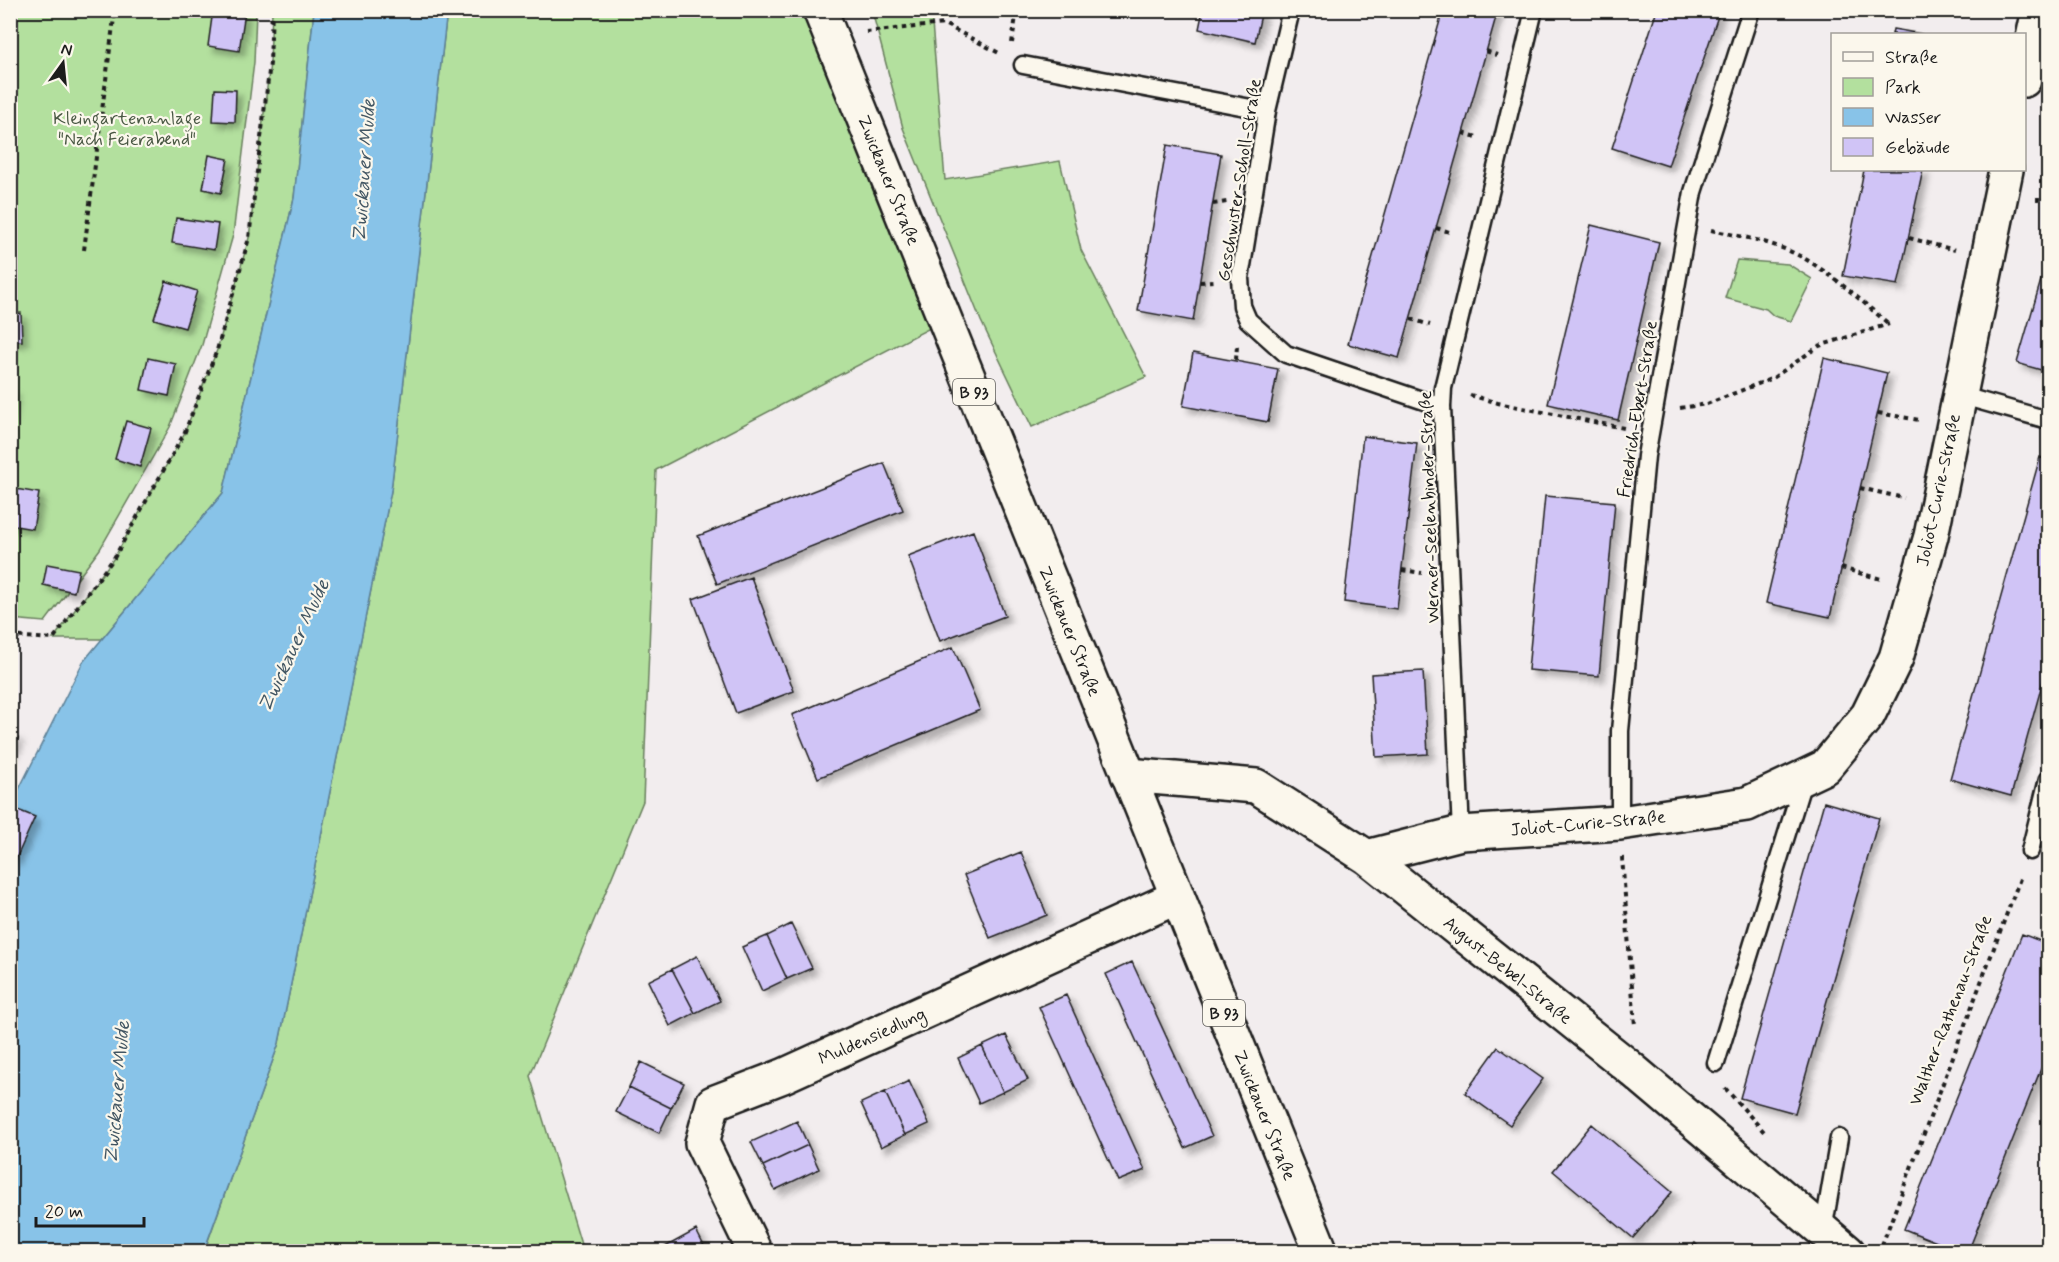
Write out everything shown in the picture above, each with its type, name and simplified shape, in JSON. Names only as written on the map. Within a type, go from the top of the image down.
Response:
[{"type":"street","points":[[2026,75],[2039,10]]},
{"type":"street","name":"Zwickauer Straße","points":[[825,23],[1321,1251]]},
{"type":"street","name":"Joliot-Curie-Straße","points":[[1367,857],[1461,833],[1620,823],[1748,804],[1825,767],[1868,715],[1896,658],[1931,536],[2006,171]]},
{"type":"street","name":"August-Bebel-Straße","points":[[1128,774],[1256,786],[1367,857],[1628,1066],[1848,1251]]},
{"type":"street","name":"Muldensiedlung","points":[[755,1251],[702,1143],[713,1103],[783,1076],[1177,897]]},
{"type":"lane","name":"Geschwister-Scholl-Straße","points":[[1291,10],[1267,111],[1240,278],[1242,306],[1248,320],[1286,354],[1442,407]]},
{"type":"lane","name":"Werner-Seelenbinder-Straße","points":[[1461,833],[1443,388],[1534,10]]},
{"type":"lane","name":"Friedrich-Ebert-Straße","points":[[1620,823],[1620,731],[1646,456],[1694,192],[1750,10]]},
{"type":"lane","points":[[1016,62],[1267,111]]},
{"type":"lane","points":[[1959,395],[2049,420]]},
{"type":"lane","points":[[1716,1063],[1805,777]]},
{"type":"lane","points":[[2030,851],[2049,779]]},
{"type":"lane","points":[[1823,1231],[1839,1138]]},
{"type":"path","points":[[84,250],[115,10]]},
{"type":"path","points":[[10,636],[52,639],[114,558],[184,434],[217,350],[249,238],[270,63],[273,10]]},
{"type":"path","points":[[825,23],[944,24],[1016,62],[1017,16],[1023,10]]},
{"type":"path","points":[[1654,411],[1707,404],[1773,378],[1819,346],[1889,324],[1805,259],[1760,240],[1687,226]]},
{"type":"path","points":[[1909,238],[1987,258]]},
{"type":"path","points":[[1498,403],[1650,433]]},
{"type":"path","points":[[1878,412],[1952,427]]},
{"type":"path","points":[[1860,488],[1937,506]]},
{"type":"path","points":[[1841,568],[1916,588]]},
{"type":"path","points":[[1620,823],[1636,1038],[1628,1066]]},
{"type":"path","name":"Walther-Rathenau-Straße","points":[[1880,1251],[2030,851]]},
{"type":"green space","name":"Kleingartenanlage \"Nach Feierabend\"","points":[[10,11],[256,11],[254,62],[233,235],[202,345],[170,427],[100,549],[45,622],[11,619]]},
{"type":"green space","points":[[272,11],[314,11],[294,198],[223,493],[102,639],[53,639],[114,558],[184,434],[217,350],[249,238],[270,63]]},
{"type":"green space","points":[[447,11],[802,11],[932,327],[656,470],[643,801],[530,1076],[583,1251],[204,1252],[279,1043],[391,491]]},
{"type":"green space","points":[[872,11],[931,11],[945,180],[1060,161],[1081,250],[1146,377],[1032,427],[981,321],[903,128]]},
{"type":"green space","points":[[1737,260],[1788,264],[1812,279],[1791,321],[1774,316],[1766,309],[1725,298]]},
{"type":"water","name":"Zwickauer Mulde","points":[[314,11],[447,11],[391,491],[279,1043],[204,1251],[11,1251],[10,807],[83,662],[223,493],[294,198]]},
{"type":"building","points":[[213,10],[245,12],[239,51],[208,46]]},
{"type":"building","points":[[1203,10],[1262,10],[1255,42],[1199,29]]},
{"type":"building","points":[[1443,10],[1498,10],[1399,358],[1348,344]]},
{"type":"building","points":[[1657,10],[1720,10],[1668,166],[1612,148]]},
{"type":"building","points":[[1893,29],[1916,33],[1892,33]]},
{"type":"building","points":[[215,89],[236,90],[235,122],[213,121]]},
{"type":"building","points":[[1167,145],[1221,154],[1193,321],[1138,311]]},
{"type":"building","points":[[209,155],[228,159],[221,193],[203,189]]},
{"type":"building","points":[[1864,171],[1923,171],[1898,285],[1843,276]]},
{"type":"building","points":[[176,218],[218,224],[214,250],[172,243]]},
{"type":"building","points":[[1591,225],[1659,242],[1618,420],[1548,404]]},
{"type":"building","points":[[2048,256],[2048,372],[2017,363]]},
{"type":"building","points":[[166,281],[197,291],[185,328],[154,319]]},
{"type":"building","points":[[21,313],[22,341],[10,342],[10,314]]},
{"type":"building","points":[[1193,353],[1278,369],[1268,422],[1183,406]]},
{"type":"building","points":[[148,358],[176,364],[169,396],[141,390]]},
{"type":"building","points":[[1824,358],[1887,373],[1830,617],[1766,603]]},
{"type":"building","points":[[10,389],[14,390],[10,418]]},
{"type":"building","points":[[126,421],[151,428],[140,467],[115,459]]},
{"type":"building","points":[[1363,436],[1417,443],[1397,609],[1344,602]]},
{"type":"building","points":[[2040,457],[2048,460],[2048,663],[2011,796],[1950,779]]},
{"type":"building","points":[[884,463],[903,510],[717,584],[698,536]]},
{"type":"building","points":[[10,488],[39,493],[33,529],[10,525]]},
{"type":"building","points":[[1545,496],[1615,502],[1599,676],[1528,670]]},
{"type":"building","points":[[973,531],[1005,616],[940,641],[908,556]]},
{"type":"building","points":[[47,564],[79,570],[74,592],[43,585]]},
{"type":"building","points":[[751,577],[794,691],[736,713],[693,599]]},
{"type":"building","points":[[953,647],[980,710],[818,778],[792,715]]},
{"type":"building","points":[[1423,671],[1428,754],[1376,757],[1371,674]]},
{"type":"building","points":[[10,734],[18,738],[10,755]]},
{"type":"building","points":[[1824,802],[1879,818],[1795,1113],[1740,1098]]},
{"type":"building","points":[[10,807],[35,817],[15,861],[10,858]]},
{"type":"building","points":[[1021,852],[1047,915],[990,938],[964,875]]},
{"type":"building","points":[[791,924],[812,968],[787,979],[767,936]]},
{"type":"building","points":[[2022,934],[2048,944],[2048,1051],[1968,1252],[1962,1252],[1904,1229]]},
{"type":"building","points":[[767,936],[787,979],[762,991],[742,947]]},
{"type":"building","points":[[697,956],[720,1001],[695,1013],[672,969]]},
{"type":"building","points":[[1132,962],[1212,1136],[1185,1148],[1106,974]]},
{"type":"building","points":[[672,969],[695,1013],[670,1026],[648,981]]},
{"type":"building","points":[[1066,995],[1145,1170],[1118,1181],[1039,1007]]},
{"type":"building","points":[[1006,1035],[1028,1080],[1003,1092],[982,1046]]},
{"type":"building","points":[[982,1046],[1003,1092],[979,1103],[958,1058]]},
{"type":"building","points":[[1498,1047],[1543,1079],[1510,1125],[1465,1093]]},
{"type":"building","points":[[641,1062],[684,1083],[671,1108],[629,1087]]},
{"type":"building","points":[[909,1081],[929,1124],[905,1135],[885,1092]]},
{"type":"building","points":[[629,1087],[671,1108],[659,1133],[616,1112]]},
{"type":"building","points":[[885,1092],[905,1135],[881,1147],[861,1103]]},
{"type":"building","points":[[797,1121],[808,1145],[763,1166],[751,1142]]},
{"type":"building","points":[[1592,1124],[1672,1192],[1633,1238],[1553,1171]]},
{"type":"building","points":[[808,1145],[819,1169],[775,1190],[763,1166]]},
{"type":"building","points":[[696,1230],[707,1252],[656,1252]]},
{"type":"building","points":[[1695,1243],[1704,1252],[1688,1252]]}]
